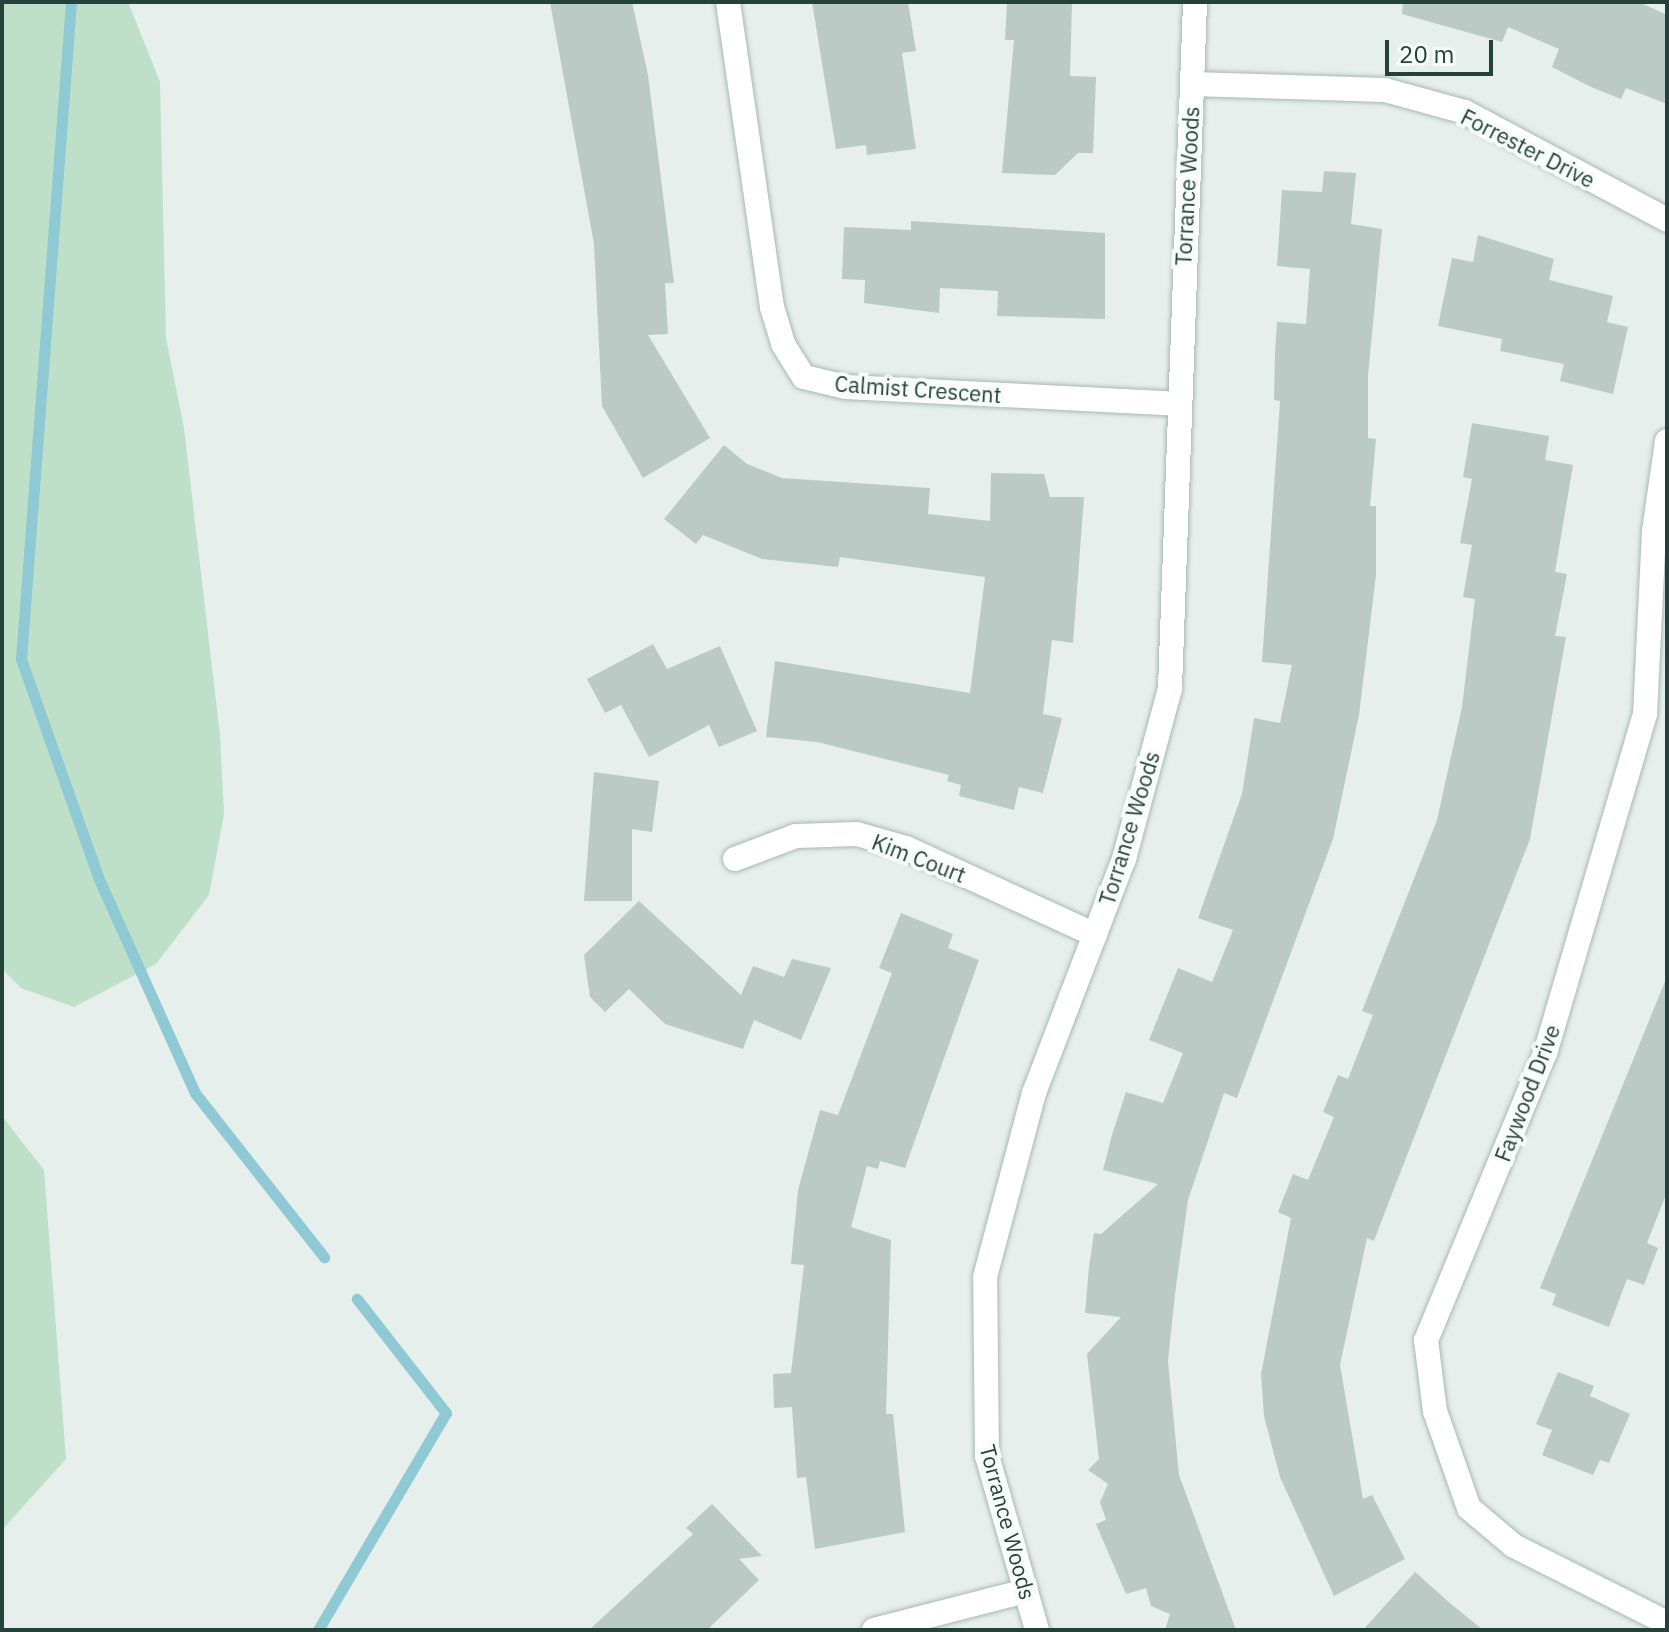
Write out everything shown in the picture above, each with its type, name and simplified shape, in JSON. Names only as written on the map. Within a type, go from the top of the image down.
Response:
[{"type":"street","name":"Calmist Crescent","points":[[728,2],[772,307],[783,344],[804,377],[846,387],[1178,404]]},
{"type":"street","name":"Torrance Woods","points":[[1037,1630],[987,1456],[985,1277],[1034,1093],[1124,859],[1170,688],[1195,2]]},
{"type":"street","name":"Forrester Drive","points":[[1192,84],[1385,90],[1465,112],[1667,220]]},
{"type":"street","name":"Faywood Drive","points":[[1667,441],[1654,531],[1645,714],[1545,1053],[1426,1340],[1435,1411],[1469,1508],[1514,1546],[1667,1623]]},
{"type":"street","name":"Kim Court","points":[[735,859],[796,836],[857,834],[906,848],[1095,935]]},
{"type":"street","points":[[874,1630],[1026,1591]]},
{"type":"green space","points":[[2,2],[128,2],[160,82],[166,338],[184,428],[220,735],[224,814],[209,895],[156,964],[74,1007],[21,988],[2,969]]},
{"type":"green space","points":[[2,1116],[44,1170],[66,1459],[2,1530]]},
{"type":"building","points":[[550,2],[632,2],[648,75],[674,283],[665,283],[668,334],[648,335],[710,438],[643,478],[602,406],[594,244]]},
{"type":"building","points":[[812,2],[908,2],[916,51],[902,53],[916,149],[867,155],[866,145],[836,149]]},
{"type":"building","points":[[1007,2],[1072,2],[1070,76],[1096,77],[1093,153],[1078,153],[1055,175],[1002,173],[1014,40],[1005,40]]},
{"type":"building","points":[[1403,2],[1639,2],[1667,15],[1667,104],[1626,88],[1621,99],[1591,87],[1552,67],[1559,49],[1508,27],[1502,42],[1402,14]]},
{"type":"building","points":[[1324,171],[1356,173],[1351,224],[1382,229],[1368,376],[1368,438],[1376,439],[1370,506],[1376,506],[1376,575],[1359,715],[1333,839],[1237,1098],[1224,1093],[1188,1200],[1175,1294],[1168,1361],[1179,1475],[1236,1630],[1165,1630],[1170,1614],[1151,1606],[1146,1588],[1126,1594],[1096,1524],[1106,1520],[1100,1502],[1108,1484],[1088,1470],[1099,1459],[1087,1354],[1121,1317],[1085,1313],[1089,1267],[1094,1233],[1101,1234],[1158,1184],[1103,1170],[1112,1135],[1126,1092],[1163,1103],[1183,1053],[1149,1040],[1178,968],[1212,982],[1233,930],[1198,918],[1242,794],[1254,718],[1280,723],[1292,665],[1262,662],[1280,401],[1274,400],[1277,322],[1306,324],[1310,269],[1277,266],[1282,190],[1322,192]]},
{"type":"building","points":[[911,221],[1105,233],[1105,319],[997,316],[998,291],[940,288],[939,313],[864,303],[865,280],[842,279],[844,227],[911,230]]},
{"type":"building","points":[[1478,235],[1554,259],[1549,280],[1613,296],[1607,322],[1628,327],[1613,394],[1560,381],[1564,364],[1500,351],[1502,339],[1438,326],[1452,258],[1473,262]]},
{"type":"building","points":[[1472,423],[1549,436],[1545,460],[1573,465],[1555,572],[1567,574],[1555,636],[1566,637],[1530,839],[1374,1241],[1367,1238],[1340,1365],[1363,1499],[1372,1495],[1405,1559],[1334,1596],[1280,1477],[1264,1416],[1261,1374],[1291,1218],[1278,1212],[1293,1174],[1308,1180],[1334,1117],[1323,1112],[1338,1075],[1348,1079],[1373,1015],[1362,1011],[1437,820],[1462,707],[1475,599],[1463,597],[1472,545],[1460,543],[1472,479],[1463,477]]},
{"type":"building","points":[[724,445],[747,464],[782,478],[930,488],[928,514],[990,521],[991,473],[1044,474],[1050,497],[1084,497],[1073,643],[1052,640],[1043,714],[1062,718],[1043,793],[1019,787],[1014,810],[959,796],[961,785],[947,781],[949,775],[817,742],[766,737],[775,661],[970,693],[985,577],[840,557],[838,567],[762,559],[703,535],[696,544],[664,519]]},
{"type":"building","points":[[653,644],[667,669],[720,646],[757,731],[719,747],[709,725],[649,757],[621,705],[605,713],[587,679]]},
{"type":"building","points":[[594,772],[659,781],[652,832],[632,829],[632,901],[584,901]]},
{"type":"building","points":[[639,901],[741,995],[753,966],[784,977],[792,959],[831,968],[801,1040],[754,1020],[743,1049],[665,1024],[629,989],[605,1012],[590,997],[584,955]]},
{"type":"building","points":[[901,913],[953,934],[948,948],[979,960],[905,1168],[880,1161],[878,1169],[867,1166],[851,1227],[891,1240],[886,1414],[893,1414],[905,1532],[815,1549],[806,1477],[797,1478],[792,1407],[774,1408],[773,1374],[791,1373],[804,1265],[791,1264],[798,1190],[820,1110],[838,1115],[892,973],[879,968]]},
{"type":"building","points":[[1666,979],[1667,1192],[1647,1243],[1658,1248],[1644,1285],[1627,1279],[1609,1327],[1552,1305],[1556,1294],[1540,1288]]},
{"type":"building","points":[[1558,1372],[1594,1386],[1590,1396],[1630,1414],[1609,1463],[1600,1460],[1593,1475],[1542,1455],[1552,1430],[1536,1424]]},
{"type":"building","points":[[712,1504],[762,1556],[739,1559],[759,1580],[707,1630],[589,1630],[693,1534],[686,1528]]},
{"type":"building","points":[[1415,1572],[1451,1604],[1483,1630],[1363,1630]]},
{"type":"waterway","points":[[71,2],[21,659],[98,877],[195,1093],[324,1257]]},
{"type":"waterway","points":[[318,1630],[446,1413],[357,1299]]}]
